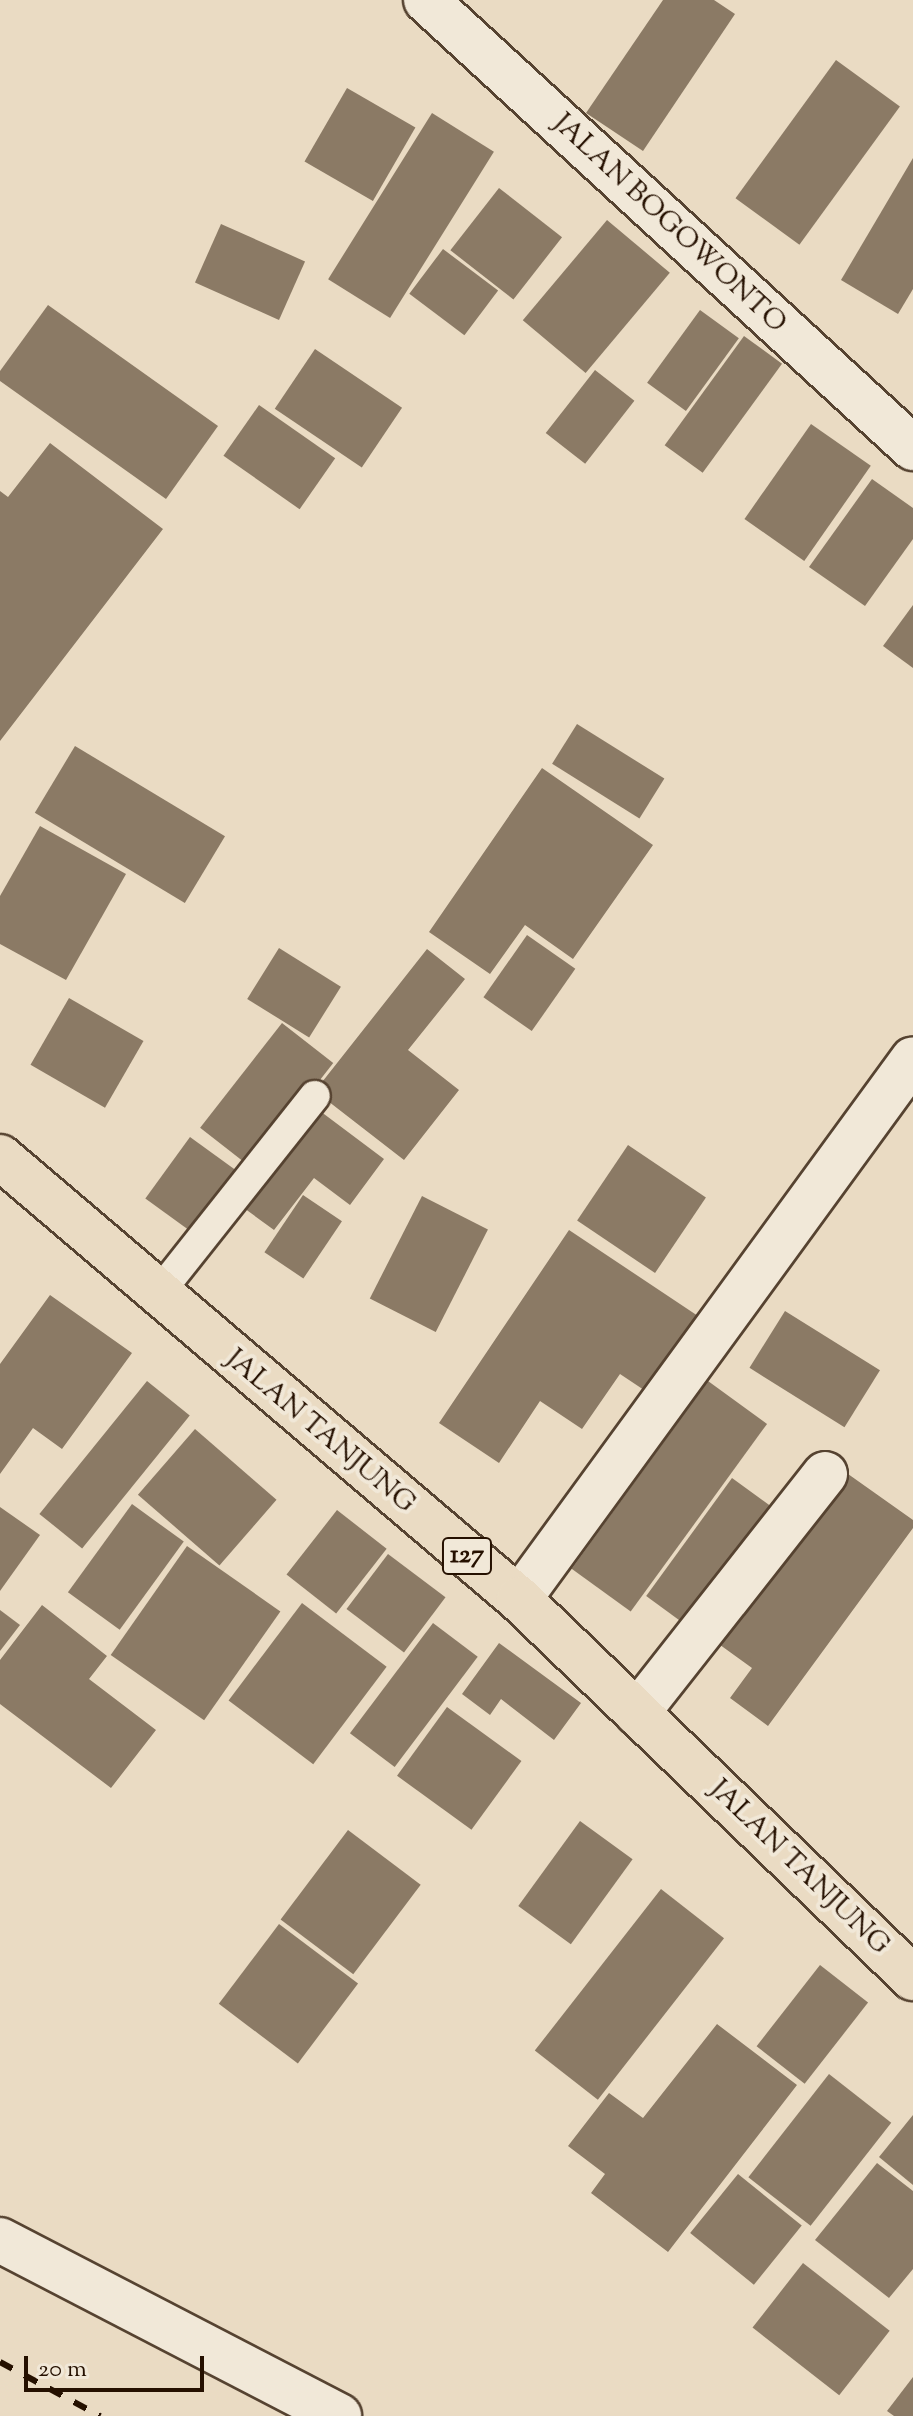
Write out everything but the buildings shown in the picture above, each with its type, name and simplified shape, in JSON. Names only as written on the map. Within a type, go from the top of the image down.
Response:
[{"type":"main road","name":"JALAN TANJUNG","points":[[0,1157],[157,1295],[519,1599],[913,1978]]},
{"type":"street","name":"JALAN BOGOWONTO","points":[[426,0],[913,448]]},
{"type":"street","points":[[519,1599],[913,1059]]},
{"type":"street","points":[[637,1713],[825,1474]]},
{"type":"street","points":[[0,2240],[339,2416]]},
{"type":"lane","points":[[157,1295],[315,1096]]},
{"type":"railway","points":[[0,2362],[100,2416]]}]
